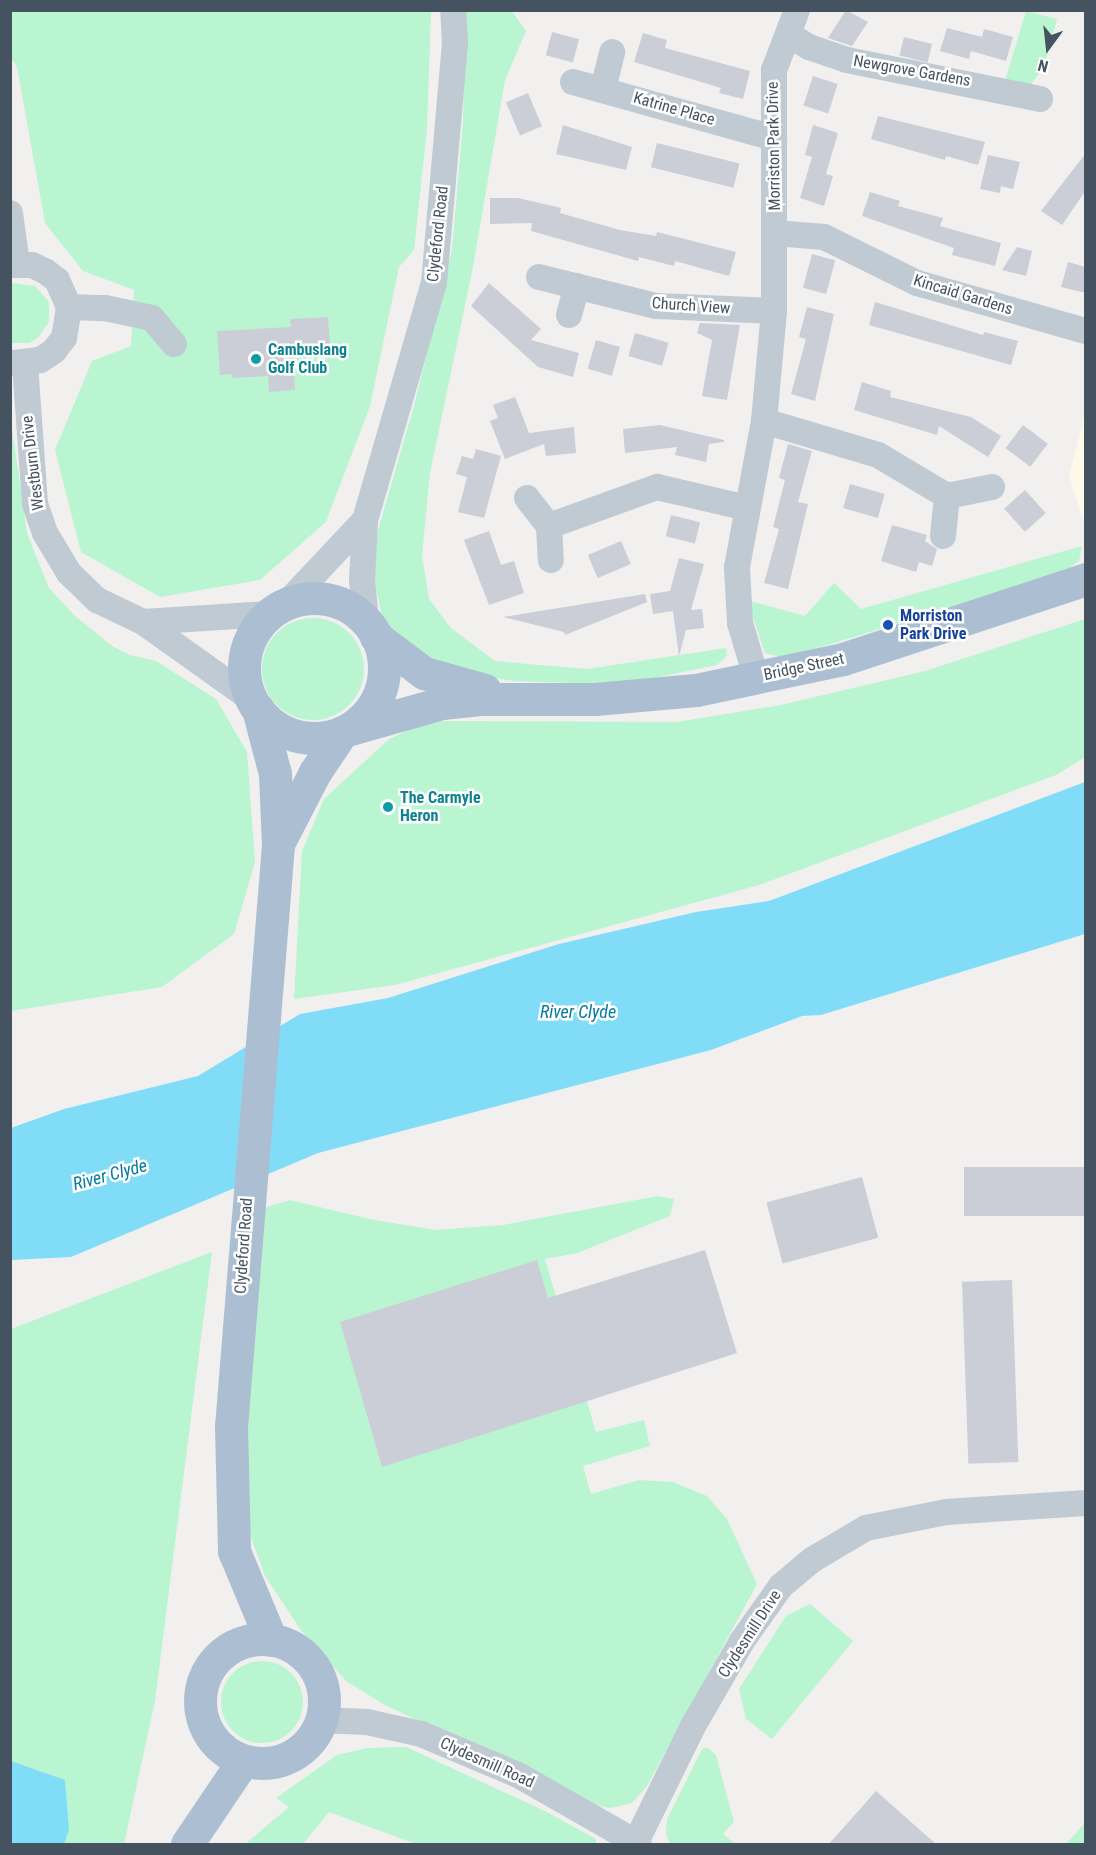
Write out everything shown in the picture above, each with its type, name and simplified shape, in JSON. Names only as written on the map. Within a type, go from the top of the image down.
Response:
[{"type":"main road","name":"Bridge Street","points":[[346,730],[442,703],[513,696],[595,699],[651,696],[756,677],[843,659],[1086,579]]},
{"type":"main road","points":[[311,598],[334,601],[355,611],[371,630],[385,671],[380,694],[368,713],[346,730],[306,738],[284,732],[254,704],[244,677],[245,654],[253,632],[278,608],[311,598]]},
{"type":"main road","name":"Bridge Street","points":[[371,630],[424,673],[513,696]]},
{"type":"main road","name":"Clydeford Road","points":[[254,704],[275,774],[278,845],[246,1216],[231,1426],[234,1551],[271,1640]]},
{"type":"main road","name":"Clydeford Road","points":[[278,845],[315,772],[346,730]]},
{"type":"main road","points":[[250,1640],[271,1640],[291,1647],[308,1660],[320,1678],[324,1699],[321,1720],[299,1751],[282,1761],[262,1764],[243,1761],[217,1744],[201,1718],[199,1698],[204,1677],[215,1660],[231,1647],[250,1640]]},
{"type":"main road","points":[[187,1845],[243,1761]]},
{"type":"street","name":"Clydeford Road","points":[[371,630],[362,580],[365,520],[434,283],[455,44],[453,10]]},
{"type":"street","name":"Newgrove Gardens","points":[[793,22],[809,47],[847,60],[899,72],[970,82],[1040,99]]},
{"type":"street","name":"Morriston Park Drive","points":[[756,677],[740,623],[737,567],[764,421],[774,311],[774,70],[793,22]]},
{"type":"street","points":[[603,89],[612,52]]},
{"type":"street","name":"Katrine Place","points":[[573,82],[774,138]]},
{"type":"street","points":[[10,213],[14,265],[32,265],[57,280],[69,307],[64,338],[54,351],[18,364]]},
{"type":"street","name":"Kincaid Gardens","points":[[775,233],[824,237],[917,284],[1086,331]]},
{"type":"street","name":"Church View","points":[[539,277],[656,306],[774,311]]},
{"type":"street","points":[[569,315],[577,286]]},
{"type":"street","points":[[69,307],[105,308],[152,318],[174,344]]},
{"type":"street","name":"Westburn Drive","points":[[18,364],[35,504],[45,533],[69,573],[97,600],[143,622],[254,704]]},
{"type":"street","points":[[764,421],[878,455],[947,496],[992,487]]},
{"type":"street","points":[[549,526],[657,486],[747,508]]},
{"type":"street","points":[[943,536],[947,496]]},
{"type":"street","points":[[527,498],[549,526],[551,560]]},
{"type":"street","name":"Clydeford Road","points":[[278,608],[365,520]]},
{"type":"street","name":"Westburn Drive","points":[[143,622],[278,608]]},
{"type":"street","name":"Clydesmill Drive","points":[[638,1843],[693,1726],[742,1641],[781,1586],[812,1560],[866,1528],[946,1512],[1086,1503]]},
{"type":"street","name":"Clydesmill Road","points":[[321,1720],[367,1722],[421,1734],[518,1775],[638,1843]]},
{"type":"shaded area","points":[[1085,413],[1085,526],[1069,476]]},
{"type":"green space","name":"Cambuslang Golf Club","points":[[10,11],[431,11],[427,129],[414,250],[399,267],[370,406],[326,522],[260,580],[160,597],[81,552],[55,450],[92,361],[131,346],[134,290],[83,271],[45,223],[17,67],[11,58]]},
{"type":"green space","points":[[465,11],[512,11],[526,31],[505,80],[473,267],[430,473],[422,555],[429,599],[451,628],[495,661],[587,669],[726,648],[727,656],[717,665],[620,685],[516,681],[447,672],[386,630],[376,591],[372,551],[414,406],[452,250],[463,122]]},
{"type":"green space","points":[[1026,11],[1057,19],[1044,67],[1027,89],[1003,88]]},
{"type":"green space","points":[[11,283],[35,286],[49,302],[49,322],[38,338],[29,343],[11,343]]},
{"type":"green space","points":[[11,422],[27,533],[49,588],[75,616],[112,646],[130,655],[156,661],[216,699],[247,752],[255,862],[234,934],[162,987],[11,1011]]},
{"type":"green space","points":[[1082,546],[1079,561],[1060,574],[785,658],[765,653],[747,600],[805,616],[834,583],[861,609]]},
{"type":"green space","points":[[313,618],[333,622],[349,633],[360,649],[364,669],[360,689],[349,705],[333,716],[313,720],[293,716],[277,705],[266,689],[262,669],[266,649],[277,633],[293,622]]},
{"type":"green space","points":[[1085,619],[1085,757],[1056,775],[759,885],[395,985],[294,999],[302,851],[324,799],[389,739],[428,721],[677,722],[781,705],[925,671]]},
{"type":"green space","points":[[658,1196],[674,1199],[670,1216],[577,1253],[545,1259],[596,1432],[644,1420],[650,1446],[583,1466],[591,1494],[639,1480],[673,1482],[707,1496],[727,1519],[757,1584],[647,1786],[632,1803],[610,1808],[595,1805],[383,1704],[346,1681],[301,1630],[265,1576],[243,1515],[238,1445],[259,1213],[267,1207],[290,1200],[374,1220],[436,1230],[503,1225]]},
{"type":"green space","points":[[212,1252],[155,1701],[124,1844],[11,1844],[11,1329]]},
{"type":"green space","points":[[810,1604],[853,1641],[772,1739],[746,1719],[739,1689],[786,1616]]},
{"type":"green space","points":[[254,1661],[270,1661],[285,1668],[296,1679],[303,1694],[300,1718],[291,1731],[270,1743],[254,1743],[239,1736],[228,1725],[221,1710],[221,1694],[228,1679],[239,1668]]},
{"type":"green space","points":[[406,1747],[545,1811],[596,1839],[596,1844],[416,1844],[329,1812],[303,1844],[245,1844],[289,1807],[276,1798],[337,1755],[367,1748]]},
{"type":"green space","points":[[708,1748],[716,1755],[734,1822],[723,1834],[735,1844],[670,1844],[666,1834],[667,1819],[702,1749]]},
{"type":"green space","points":[[1085,1823],[1085,1843],[1066,1844]]},
{"type":"water","name":"River Clyde","points":[[1085,782],[1085,934],[821,1015],[802,1016],[711,1050],[318,1153],[71,1257],[11,1260],[11,1128],[64,1109],[198,1076],[300,1014],[388,998],[559,944],[696,912],[769,901]]},
{"type":"water","points":[[11,1761],[65,1780],[69,1830],[64,1844],[11,1844]]},
{"type":"building","points":[[846,10],[868,22],[852,46],[828,38]]},
{"type":"building","points":[[947,28],[982,37],[984,29],[1013,37],[1006,61],[971,51],[969,59],[940,51]]},
{"type":"building","points":[[552,32],[579,39],[573,62],[546,55]]},
{"type":"building","points":[[643,33],[667,40],[665,48],[750,71],[743,99],[719,93],[721,88],[634,62]]},
{"type":"building","points":[[904,37],[932,44],[928,62],[899,55]]},
{"type":"building","points":[[813,76],[838,84],[828,114],[803,105]]},
{"type":"building","points":[[528,93],[542,126],[520,136],[506,102]]},
{"type":"building","points":[[878,116],[985,142],[978,165],[946,156],[945,160],[871,139]]},
{"type":"building","points":[[563,125],[632,147],[626,170],[556,154]]},
{"type":"building","points":[[813,125],[838,133],[826,174],[833,176],[824,206],[800,198],[812,157],[805,155]]},
{"type":"building","points":[[657,143],[739,164],[733,188],[651,167]]},
{"type":"building","points":[[1086,153],[1086,190],[1062,225],[1041,211]]},
{"type":"building","points":[[988,155],[1020,162],[1013,189],[1001,186],[1000,193],[980,189]]},
{"type":"building","points":[[870,192],[900,201],[898,206],[943,218],[940,226],[1001,243],[995,266],[952,255],[954,248],[862,216]]},
{"type":"building","points":[[490,198],[518,198],[561,208],[560,213],[620,230],[656,236],[657,232],[736,252],[729,276],[675,261],[674,266],[639,257],[638,261],[531,231],[532,223],[490,224]]},
{"type":"building","points":[[1017,247],[1032,251],[1026,276],[1002,270]]},
{"type":"building","points":[[812,254],[835,260],[826,294],[803,288]]},
{"type":"building","points":[[1068,262],[1086,267],[1086,293],[1061,287]]},
{"type":"building","points":[[489,283],[541,329],[531,340],[579,353],[573,377],[538,367],[471,306]]},
{"type":"building","points":[[875,302],[983,335],[984,332],[1018,341],[1011,365],[869,325]]},
{"type":"building","points":[[807,307],[834,314],[815,401],[791,394],[806,339],[799,337]]},
{"type":"building","name":"Cambuslang Golf Club","points":[[328,317],[330,346],[293,348],[295,390],[269,392],[268,376],[232,378],[232,374],[220,375],[217,331],[291,327],[290,319]]},
{"type":"building","points":[[700,323],[740,325],[727,400],[702,396],[712,340],[697,333]]},
{"type":"building","points":[[635,333],[669,343],[662,366],[628,356]]},
{"type":"building","points":[[596,340],[620,347],[612,376],[588,369]]},
{"type":"building","points":[[862,382],[891,391],[890,397],[971,417],[1001,436],[988,457],[939,426],[937,435],[854,410]]},
{"type":"building","points":[[515,397],[529,433],[574,427],[576,453],[546,456],[544,444],[505,459],[490,421],[498,418],[493,405]]},
{"type":"building","points":[[660,425],[724,440],[724,442],[709,444],[706,462],[675,455],[677,447],[625,453],[623,429]]},
{"type":"building","points":[[1023,425],[1048,444],[1030,467],[1006,448]]},
{"type":"building","points":[[788,444],[812,451],[798,502],[808,504],[788,589],[764,583],[779,529],[773,527],[785,480],[779,478]]},
{"type":"building","points":[[476,449],[501,456],[484,518],[458,512],[467,477],[456,474],[462,456],[473,459]]},
{"type":"building","points":[[850,484],[885,494],[878,518],[843,508]]},
{"type":"building","points":[[1025,490],[1046,513],[1025,532],[1004,509]]},
{"type":"building","points":[[671,515],[700,522],[695,544],[666,536]]},
{"type":"building","points":[[892,525],[927,535],[925,541],[937,549],[932,566],[919,562],[916,572],[881,561]]},
{"type":"building","points":[[489,531],[501,565],[514,561],[524,593],[489,605],[464,540]]},
{"type":"building","points":[[621,541],[631,564],[598,578],[588,555]]},
{"type":"building","points":[[679,558],[704,564],[691,610],[702,609],[704,628],[686,630],[679,656],[673,611],[653,614],[650,594],[670,591]]},
{"type":"building","points":[[645,594],[647,602],[565,635],[564,632],[503,617]]},
{"type":"building","points":[[964,1167],[1086,1167],[1086,1216],[964,1216]]},
{"type":"building","points":[[862,1177],[878,1238],[783,1263],[766,1203]]},
{"type":"building","points":[[705,1250],[737,1353],[382,1467],[340,1322],[537,1260],[548,1298]]},
{"type":"building","points":[[1012,1280],[1018,1462],[968,1464],[962,1282]]},
{"type":"building","points":[[876,1791],[937,1845],[828,1845]]},
{"type":"place","name":"Cambuslang Golf Club","points":[[256,359]]},
{"type":"place","name":"Morriston Park Drive","points":[[888,625]]},
{"type":"place","name":"The Carmyle Heron","points":[[388,807]]}]
